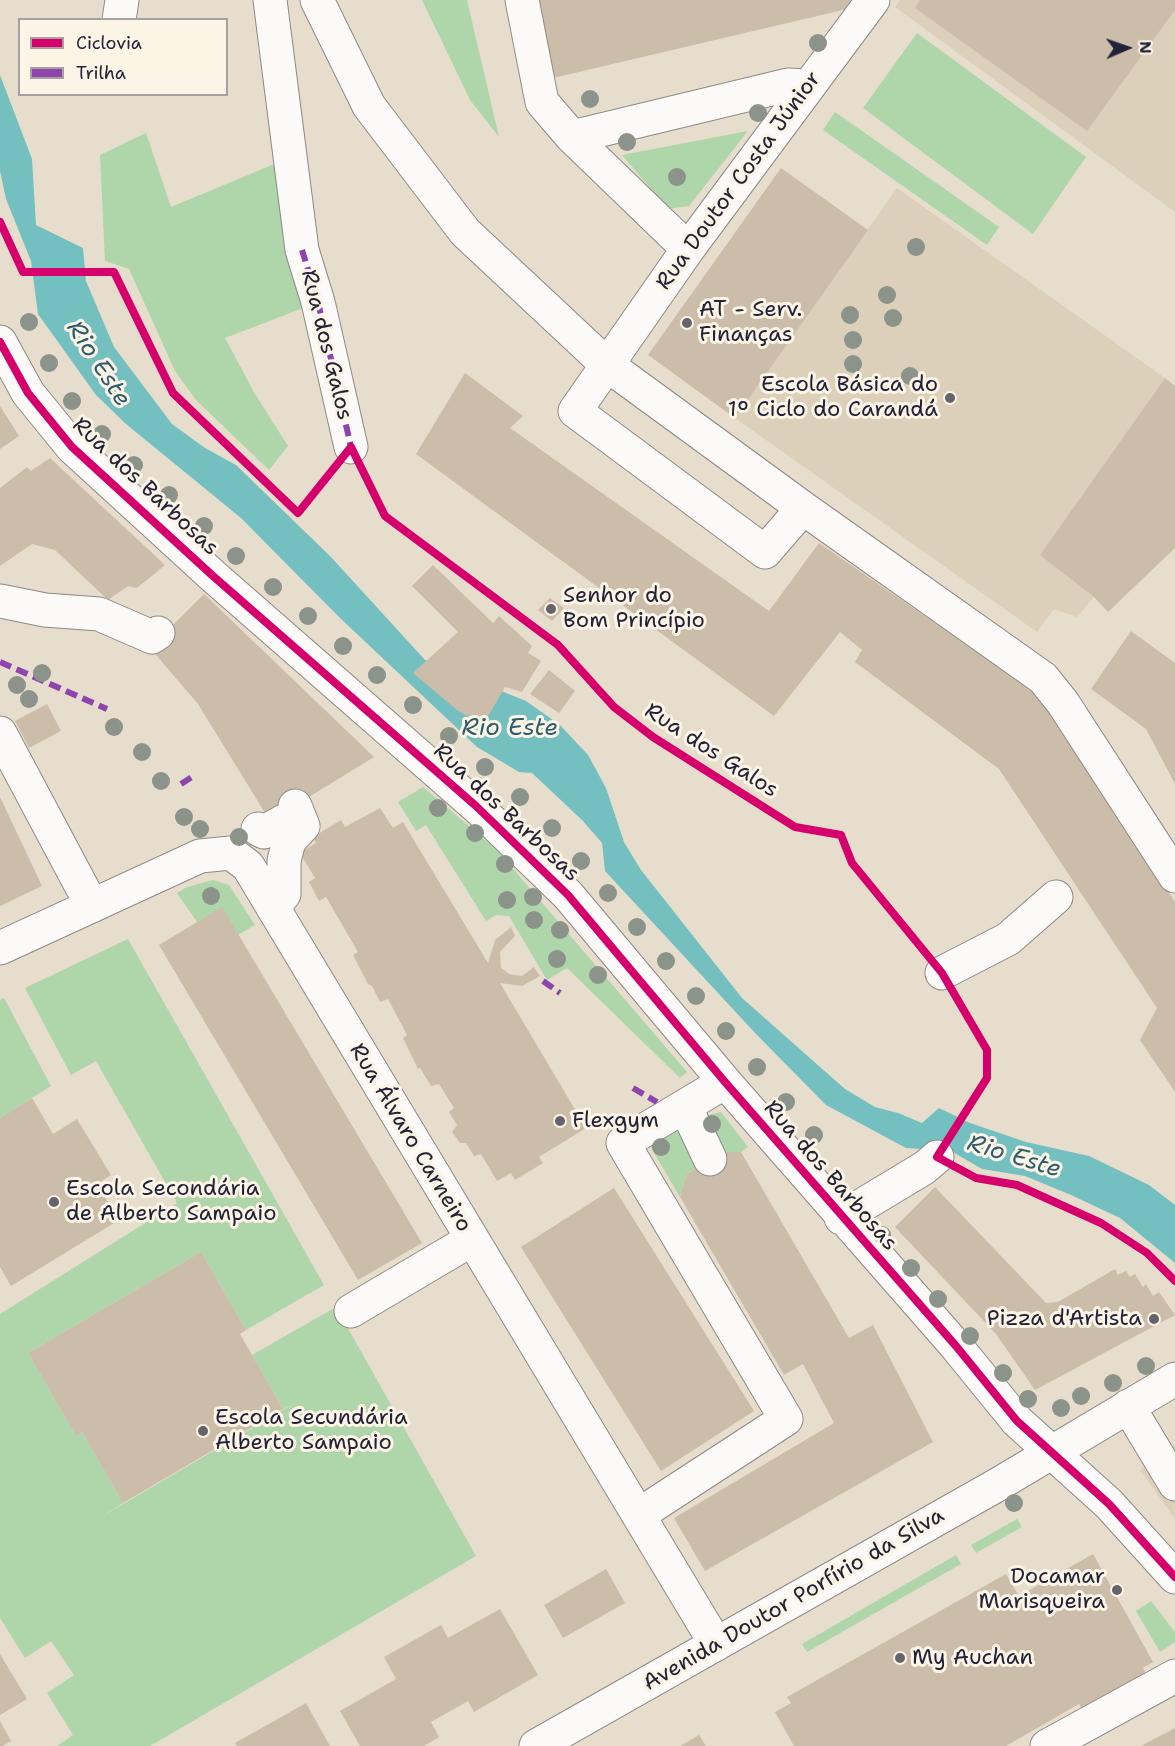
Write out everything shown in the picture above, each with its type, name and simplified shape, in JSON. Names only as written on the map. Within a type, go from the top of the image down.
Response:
[{"type":"street","points":[[119,18],[122,0]]},
{"type":"street","name":"Rua dos Galos","points":[[270,0],[302,250],[318,302],[351,447]]},
{"type":"street","points":[[317,0],[369,106],[465,232],[606,364],[803,508],[1043,678],[1063,703],[1175,876]]},
{"type":"street","points":[[522,0],[542,102],[572,137],[688,249]]},
{"type":"street","name":"Rua Doutor Costa Júnior","points":[[803,508],[765,552],[575,411],[688,249],[873,0]]},
{"type":"street","points":[[572,137],[788,85],[808,86]]},
{"type":"street","name":"Rua dos Barbosas","points":[[0,342],[28,393],[72,447],[204,568],[476,806],[568,895],[724,1082],[841,1218],[956,1346],[1017,1420],[1109,1504],[1175,1577]]},
{"type":"street","points":[[0,601],[45,610],[99,614],[152,637],[158,633]]},
{"type":"street","points":[[0,733],[92,906]]},
{"type":"street","points":[[258,829],[264,832],[299,816],[284,861],[284,894],[273,908]]},
{"type":"street","name":"Rua Álvaro Carneiro","points":[[0,948],[200,856],[231,852],[248,866],[471,1240],[640,1514],[716,1644]]},
{"type":"street","points":[[942,973],[1008,939],[1056,897]]},
{"type":"street","points":[[640,1514],[786,1419],[623,1143],[724,1082]]},
{"type":"street","points":[[686,1106],[710,1159]]},
{"type":"street","points":[[841,1218],[924,1168],[937,1157]]},
{"type":"street","points":[[351,1311],[471,1240]]},
{"type":"street","name":"Avenida Doutor Porfírio da Silva","points":[[536,1746],[1175,1379]]},
{"type":"street","points":[[1128,1406],[1175,1484]]},
{"type":"street","points":[[1047,1746],[1175,1676]]},
{"type":"shaded area","points":[[900,0],[1175,0],[1175,212],[895,7]]},
{"type":"shaded area","name":"Escola Básica do 1º Ciclo do Carandá","points":[[897,188],[1165,378],[1041,555],[1094,597],[1077,617],[1054,609],[1037,632],[735,418]]},
{"type":"shaded area","points":[[1175,1444],[1175,1519],[1140,1470]]},
{"type":"green space","points":[[422,0],[467,0],[499,137],[470,100]]},
{"type":"green space","points":[[917,33],[1086,157],[1033,234],[863,108]]},
{"type":"green space","points":[[835,112],[999,227],[987,245],[823,130]]},
{"type":"green space","points":[[748,131],[689,206],[668,209],[622,155]]},
{"type":"green space","points":[[146,133],[171,207],[279,162],[306,307],[225,338],[255,394],[288,446],[269,470],[196,400],[175,371],[129,269],[105,261],[100,155]]},
{"type":"green space","points":[[423,787],[496,849],[687,1072],[680,1078],[567,968],[547,980],[509,916],[496,915],[486,921],[426,825],[416,831],[398,802]]},
{"type":"green space","points":[[213,880],[229,885],[255,925],[238,935],[197,922],[177,893],[187,887]]},
{"type":"green space","name":"Escola Secundária Alberto Sampaio","points":[[128,939],[324,1285],[246,1330],[201,1252],[28,1353],[76,1436],[82,1432],[123,1503],[101,1517],[300,1400],[283,1409],[252,1355],[336,1307],[476,1556],[150,1746],[57,1746],[73,1735],[47,1693],[74,1675],[51,1641],[25,1658],[0,1618],[0,1314],[177,1203],[96,1061],[71,1075],[25,988]]},
{"type":"green space","points":[[4,998],[51,1086],[0,1118],[0,1000]]},
{"type":"green space","points":[[721,1112],[748,1147],[741,1152],[723,1152],[702,1124],[709,1115]]},
{"type":"green space","points":[[679,1125],[703,1162],[686,1175],[680,1197],[650,1146]]},
{"type":"green space","points":[[1017,1519],[1022,1527],[976,1553],[971,1545]]},
{"type":"green space","points":[[956,1555],[961,1564],[807,1652],[802,1644]]},
{"type":"green space","points":[[1151,1601],[1175,1632],[1175,1642],[1160,1652],[1136,1611]]},
{"type":"water","name":"Rio Este","points":[[0,75],[32,159],[36,225],[83,248],[86,281],[114,347],[172,424],[205,448],[236,465],[331,557],[425,660],[526,701],[560,725],[588,755],[606,788],[624,842],[641,870],[742,998],[845,1089],[875,1107],[922,1123],[939,1108],[970,1123],[1026,1142],[1089,1156],[1149,1185],[1175,1205],[1175,1263],[1120,1218],[1071,1195],[1025,1176],[982,1169],[951,1151],[906,1148],[826,1105],[756,1034],[605,871],[602,843],[583,821],[532,773],[519,772],[477,747],[340,618],[241,518],[126,424],[96,395],[38,314],[31,261],[6,199],[0,171]]},
{"type":"building","points":[[537,0],[859,0],[860,6],[553,78]]},
{"type":"building","points":[[920,0],[1175,0],[1175,10],[1087,131],[915,8]]},
{"type":"building","points":[[781,168],[868,230],[735,418],[648,355]]},
{"type":"building","points":[[465,373],[523,416],[510,428],[769,611],[819,543],[1036,693],[1175,902],[1175,1092],[1140,1040],[1157,1008],[999,769],[855,662],[862,650],[840,632],[774,716],[416,454]]},
{"type":"building","points":[[1165,378],[1175,386],[1175,548],[1108,612],[1094,597],[1040,555]]},
{"type":"building","points":[[0,406],[19,436],[0,449]]},
{"type":"building","points":[[50,458],[165,565],[137,588],[128,586],[108,600],[55,550],[32,544],[0,566],[0,488],[27,467],[31,471]]},
{"type":"building","points":[[433,565],[493,623],[499,616],[532,646],[528,653],[541,661],[522,692],[505,687],[483,725],[457,710],[413,673],[458,632],[412,586]]},
{"type":"building","points":[[204,594],[374,757],[270,821],[198,704],[150,648]]},
{"type":"building","name":"Senhor do Bom Princípio","points":[[550,598],[564,608],[552,621],[538,610]]},
{"type":"building","points":[[1131,631],[1175,663],[1175,784],[1146,729],[1091,689]]},
{"type":"building","points":[[549,670],[575,691],[559,713],[530,694]]},
{"type":"building","points":[[47,704],[61,731],[29,748],[15,721]]},
{"type":"building","points":[[0,797],[42,886],[0,906]]},
{"type":"building","points":[[380,808],[393,828],[403,822],[488,963],[495,940],[511,927],[515,936],[500,952],[501,968],[509,974],[522,976],[534,967],[540,976],[522,986],[500,983],[586,1128],[539,1157],[543,1163],[515,1180],[511,1173],[497,1181],[481,1154],[474,1156],[466,1143],[460,1143],[452,1132],[457,1125],[449,1112],[454,1108],[439,1084],[431,1086],[420,1068],[418,1069],[403,1038],[407,1035],[388,999],[380,1002],[353,955],[358,952],[326,897],[319,901],[309,882],[315,878],[300,853],[316,843],[313,837],[341,820],[345,827]]},
{"type":"building","points":[[222,907],[422,1243],[358,1280],[159,945]]},
{"type":"building","name":"Escola Secondária de Alberto Sampaio","points":[[32,1098],[53,1134],[77,1119],[111,1175],[97,1184],[119,1220],[11,1286],[0,1267],[0,1118]]},
{"type":"building","points":[[723,1152],[741,1152],[849,1338],[873,1325],[933,1442],[705,1571],[674,1518],[834,1423],[803,1364],[784,1375],[680,1197],[686,1175],[703,1162]]},
{"type":"building","points":[[935,1187],[1046,1303],[1058,1302],[1115,1269],[1118,1275],[1126,1271],[1130,1277],[1135,1274],[1143,1287],[1146,1284],[1153,1296],[1159,1292],[1175,1315],[1035,1390],[996,1334],[895,1227]]},
{"type":"building","points":[[614,1188],[754,1411],[661,1471],[521,1247]]},
{"type":"building","points":[[201,1252],[246,1330],[240,1334],[283,1409],[123,1503],[82,1432],[76,1436],[28,1353]]},
{"type":"building","points":[[1093,1554],[1153,1662],[1143,1668],[1147,1675],[1085,1714],[1079,1704],[1006,1746],[794,1746],[775,1712],[791,1703],[787,1697],[1006,1574],[1019,1596]]},
{"type":"building","points":[[606,1569],[625,1603],[563,1638],[544,1605]]},
{"type":"building","points":[[500,1609],[538,1675],[474,1712],[468,1701],[431,1722],[439,1737],[424,1746],[360,1746],[340,1711],[396,1679],[384,1657],[441,1625],[448,1638]]},
{"type":"building","points":[[0,1654],[27,1699],[0,1715]]},
{"type":"building","points":[[306,1703],[330,1746],[237,1746],[235,1743]]},
{"type":"building","points":[[0,1721],[11,1741],[3,1746],[0,1746]]},
{"type":"building","points":[[1175,1728],[1175,1746],[1141,1746]]},
{"type":"building","points":[[699,1735],[706,1746],[680,1746]]},
{"type":"marked path","points":[[302,250],[318,302],[351,447]]},
{"type":"marked path","points":[[0,662],[107,709]]},
{"type":"marked path","points":[[181,784],[195,775]]},
{"type":"marked path","points":[[543,981],[560,993]]},
{"type":"marked path","points":[[633,1088],[657,1102]]},
{"type":"cycle path","points":[[0,222],[23,272],[114,272],[173,393],[298,513],[351,447],[385,516],[558,645],[614,707],[653,737],[795,827],[841,835],[852,863],[942,973],[987,1050],[987,1078],[937,1157],[976,1178],[1017,1185],[1101,1223],[1147,1253],[1175,1281]]},
{"type":"cycle path","points":[[0,342],[28,393],[72,447],[213,576],[476,806],[568,895],[725,1082],[956,1346],[1017,1421],[1109,1504],[1175,1577]]},
{"type":"place","name":"AT - Serv. Finanças","points":[[687,323]]},
{"type":"place","name":"Escola Básica do 1º Ciclo do Carandá","points":[[950,398]]},
{"type":"place","name":"Senhor do Bom Princípio","points":[[551,609]]},
{"type":"place","name":"Flexgym","points":[[560,1121]]},
{"type":"place","name":"Escola Secondária de Alberto Sampaio","points":[[54,1202]]},
{"type":"place","name":"Pizza d'Artista","points":[[1154,1319]]},
{"type":"place","name":"Escola Secundária Alberto Sampaio","points":[[203,1431]]},
{"type":"place","name":"Docamar Marisqueira","points":[[1117,1590]]},
{"type":"place","name":"My Auchan","points":[[900,1658]]}]
